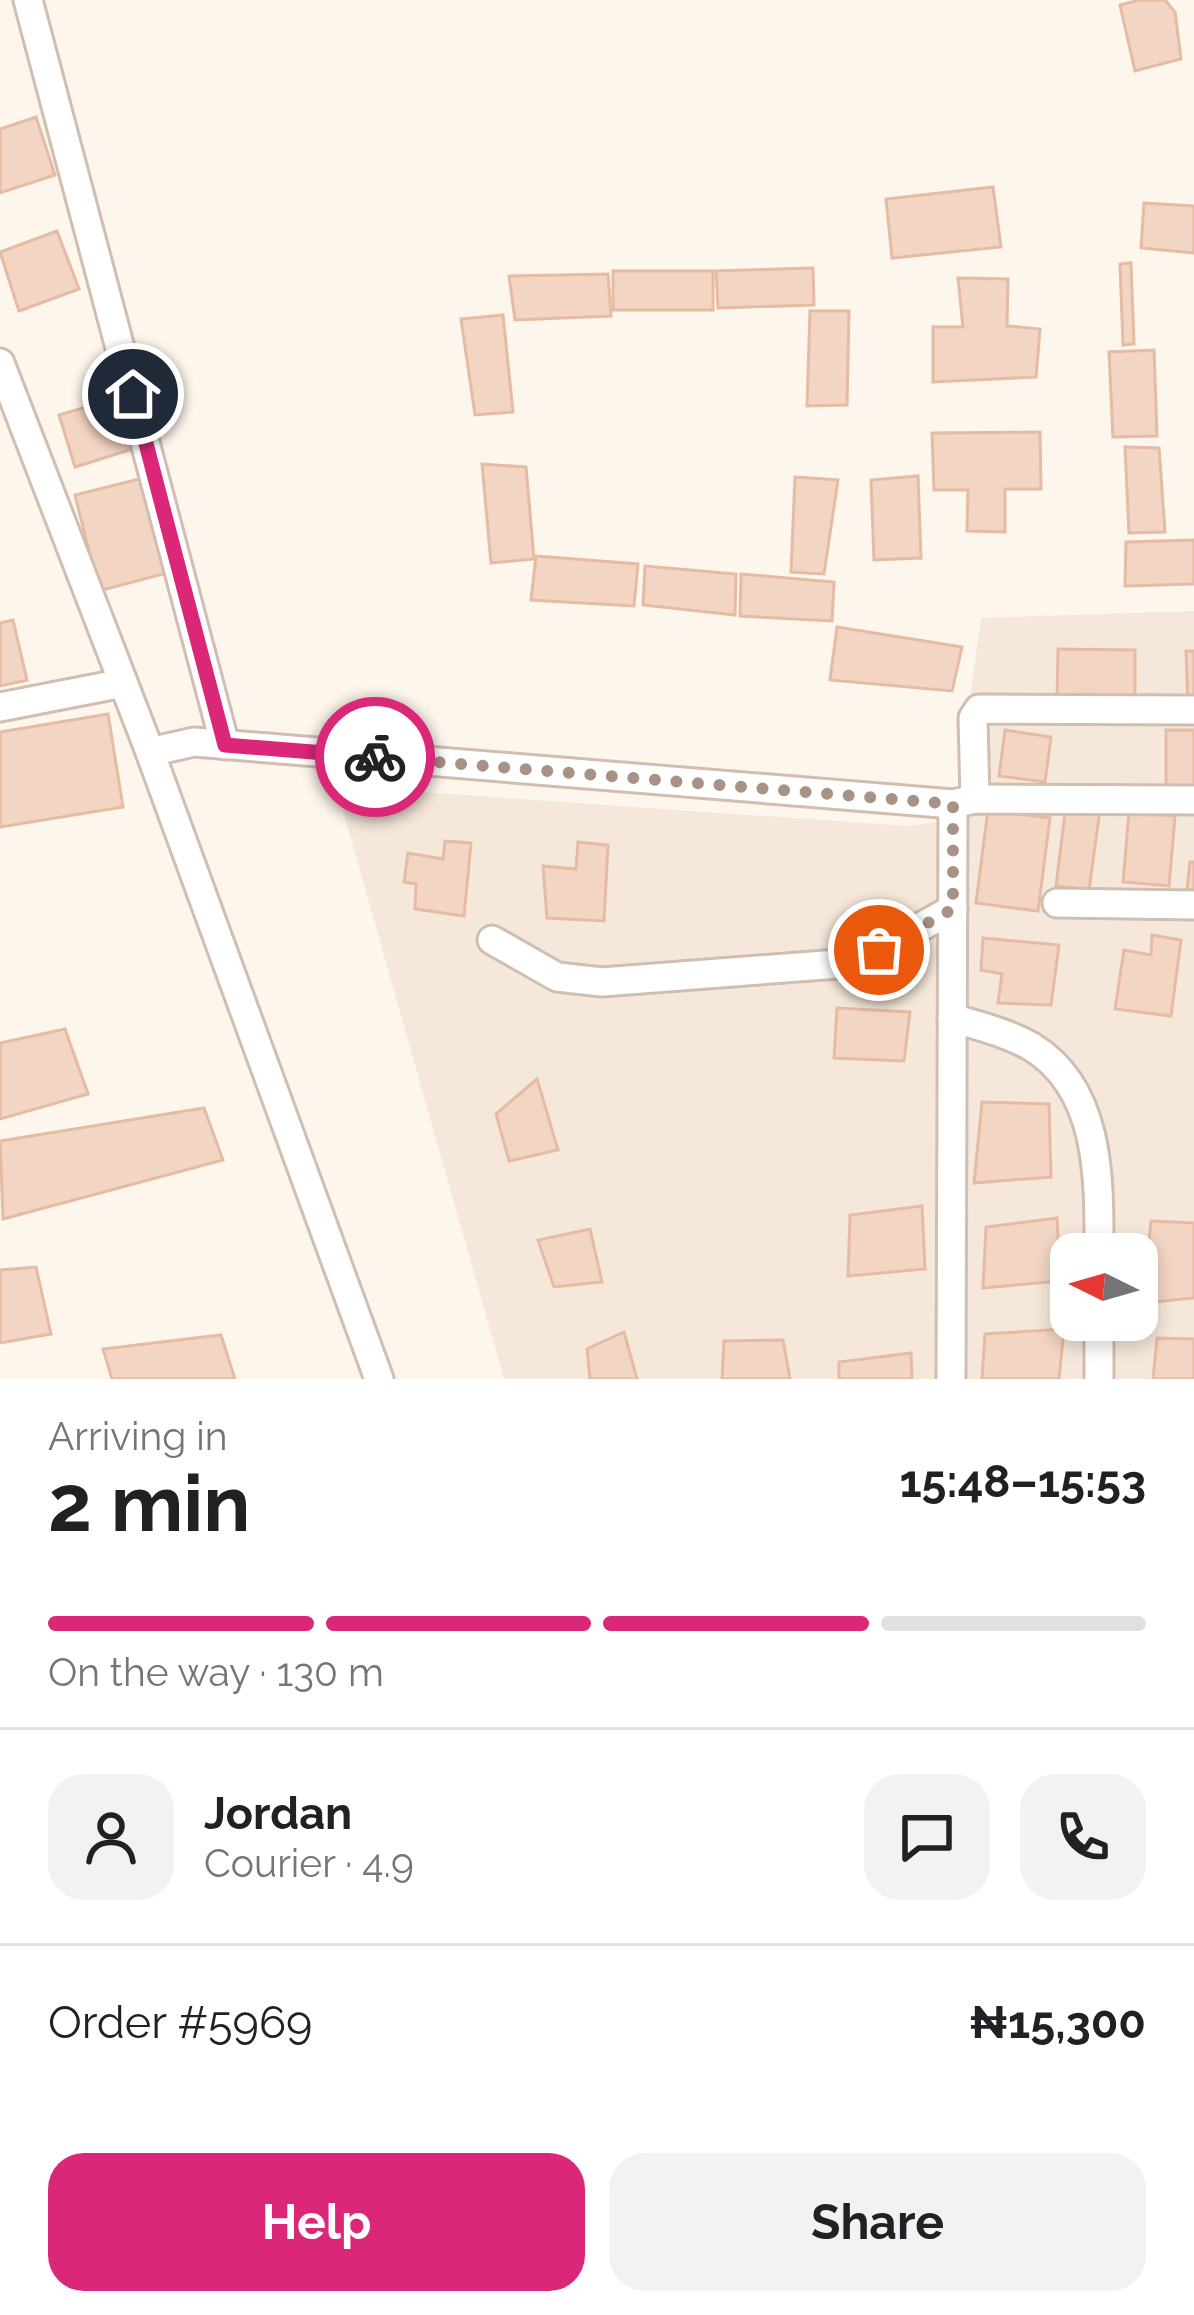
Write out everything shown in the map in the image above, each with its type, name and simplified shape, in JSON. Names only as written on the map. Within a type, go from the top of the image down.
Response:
[{"type":"street","points":[[28,0],[225,745]]},
{"type":"street","points":[[0,363],[150,752],[379,1379]]},
{"type":"street","points":[[0,707],[123,682]]},
{"type":"street","points":[[951,1379],[953,909],[974,718],[979,709],[1194,710]]},
{"type":"street","points":[[150,752],[194,742],[964,801],[1194,800]]},
{"type":"street","points":[[1057,903],[1194,905]]},
{"type":"street","points":[[491,940],[557,977],[602,982],[838,964],[879,950],[953,909]]},
{"type":"street","points":[[952,1018],[1036,1049],[1080,1099],[1099,1193],[1099,1233]]},
{"type":"street","points":[[1099,1341],[1099,1379]]},
{"type":"shaded area","points":[[1194,611],[1194,1379],[504,1379],[336,786],[907,826],[953,820],[981,618]]},
{"type":"building","points":[[1165,0],[1175,12],[1181,59],[1135,71],[1120,5]]},
{"type":"building","points":[[36,117],[55,175],[0,193],[0,129]]},
{"type":"building","points":[[993,187],[1001,247],[892,258],[886,199]]},
{"type":"building","points":[[1144,203],[1194,206],[1194,253],[1141,248]]},
{"type":"building","points":[[57,231],[79,289],[19,311],[0,252]]},
{"type":"building","points":[[1131,263],[1134,344],[1123,345],[1120,264]]},
{"type":"building","points":[[813,268],[814,305],[718,308],[716,271]]},
{"type":"building","points":[[613,271],[713,271],[713,310],[613,310]]},
{"type":"building","points":[[608,274],[611,316],[515,320],[509,276]]},
{"type":"building","points":[[958,278],[1008,279],[1007,326],[1040,329],[1036,377],[933,382],[933,327],[963,327]]},
{"type":"building","points":[[810,311],[849,311],[847,405],[807,406]]},
{"type":"building","points":[[503,315],[513,412],[475,415],[461,319]]},
{"type":"building","points":[[1154,350],[1157,436],[1113,437],[1109,352]]},
{"type":"building","points":[[123,396],[139,447],[75,467],[59,415]]},
{"type":"building","points":[[1040,432],[1041,489],[1005,489],[1005,532],[967,531],[968,490],[934,490],[932,433]]},
{"type":"building","points":[[1125,447],[1159,448],[1165,532],[1129,533]]},
{"type":"building","points":[[482,464],[526,467],[534,559],[491,563]]},
{"type":"building","points":[[918,476],[921,558],[874,560],[871,480]]},
{"type":"building","points":[[795,477],[838,480],[824,574],[791,572]]},
{"type":"building","points":[[143,478],[167,573],[99,591],[75,495]]},
{"type":"building","points":[[1194,540],[1194,584],[1125,586],[1126,542]]},
{"type":"building","points":[[536,556],[638,564],[634,606],[531,600]]},
{"type":"building","points":[[645,566],[736,574],[735,615],[643,605]]},
{"type":"building","points":[[741,574],[834,582],[832,621],[740,616]]},
{"type":"building","points":[[13,620],[27,680],[0,686],[0,623]]},
{"type":"building","points":[[837,627],[962,647],[952,691],[830,680]]},
{"type":"building","points":[[1058,649],[1135,650],[1135,702],[1057,701]]},
{"type":"building","points":[[1186,651],[1194,651],[1194,704],[1188,704]]},
{"type":"building","points":[[108,714],[123,807],[0,827],[0,732]]},
{"type":"building","points":[[1005,730],[1051,737],[1045,782],[999,776]]},
{"type":"building","points":[[1166,730],[1194,730],[1194,788],[1166,788]]},
{"type":"building","points":[[1066,805],[1100,809],[1089,890],[1056,886]]},
{"type":"building","points":[[988,810],[1050,818],[1038,911],[976,903]]},
{"type":"building","points":[[1129,812],[1175,816],[1169,886],[1123,882]]},
{"type":"building","points":[[445,841],[471,843],[464,916],[415,909],[416,884],[404,882],[408,853],[443,859]]},
{"type":"building","points":[[578,842],[608,845],[604,921],[547,918],[543,866],[576,869]]},
{"type":"building","points":[[1190,862],[1194,862],[1194,890],[1187,889]]},
{"type":"building","points":[[1152,935],[1181,940],[1171,1016],[1115,1009],[1124,950],[1151,955]]},
{"type":"building","points":[[983,938],[1059,945],[1051,1005],[998,1003],[1002,974],[981,970]]},
{"type":"building","points":[[837,1008],[910,1012],[904,1061],[834,1058]]},
{"type":"building","points":[[65,1029],[88,1094],[0,1119],[0,1043]]},
{"type":"building","points":[[537,1079],[558,1150],[509,1161],[496,1114]]},
{"type":"building","points":[[982,1102],[1049,1104],[1051,1177],[974,1183]]},
{"type":"building","points":[[204,1108],[223,1160],[3,1219],[0,1141]]},
{"type":"building","points":[[922,1206],[925,1269],[848,1276],[850,1215]]},
{"type":"building","points":[[1057,1218],[1058,1233],[1050,1233],[1050,1282],[983,1288],[986,1227]]},
{"type":"building","points":[[1151,1221],[1194,1223],[1194,1298],[1158,1302],[1158,1233],[1150,1233]]},
{"type":"building","points":[[590,1229],[602,1282],[554,1287],[538,1240]]},
{"type":"building","points":[[36,1267],[51,1334],[0,1343],[0,1270]]},
{"type":"building","points":[[1050,1330],[1050,1341],[1063,1341],[1059,1379],[982,1379],[985,1334]]},
{"type":"building","points":[[624,1332],[637,1379],[590,1379],[587,1349]]},
{"type":"building","points":[[221,1335],[235,1379],[112,1379],[103,1349]]},
{"type":"building","points":[[1158,1338],[1194,1339],[1194,1379],[1153,1379]]},
{"type":"building","points":[[783,1340],[790,1379],[722,1379],[724,1341]]},
{"type":"building","points":[[911,1353],[912,1379],[839,1379],[839,1362]]},
{"type":"way so far","points":[[375,757],[953,804],[953,909],[879,950]]},
{"type":"route","points":[[133,394],[225,745],[375,757]]}]
